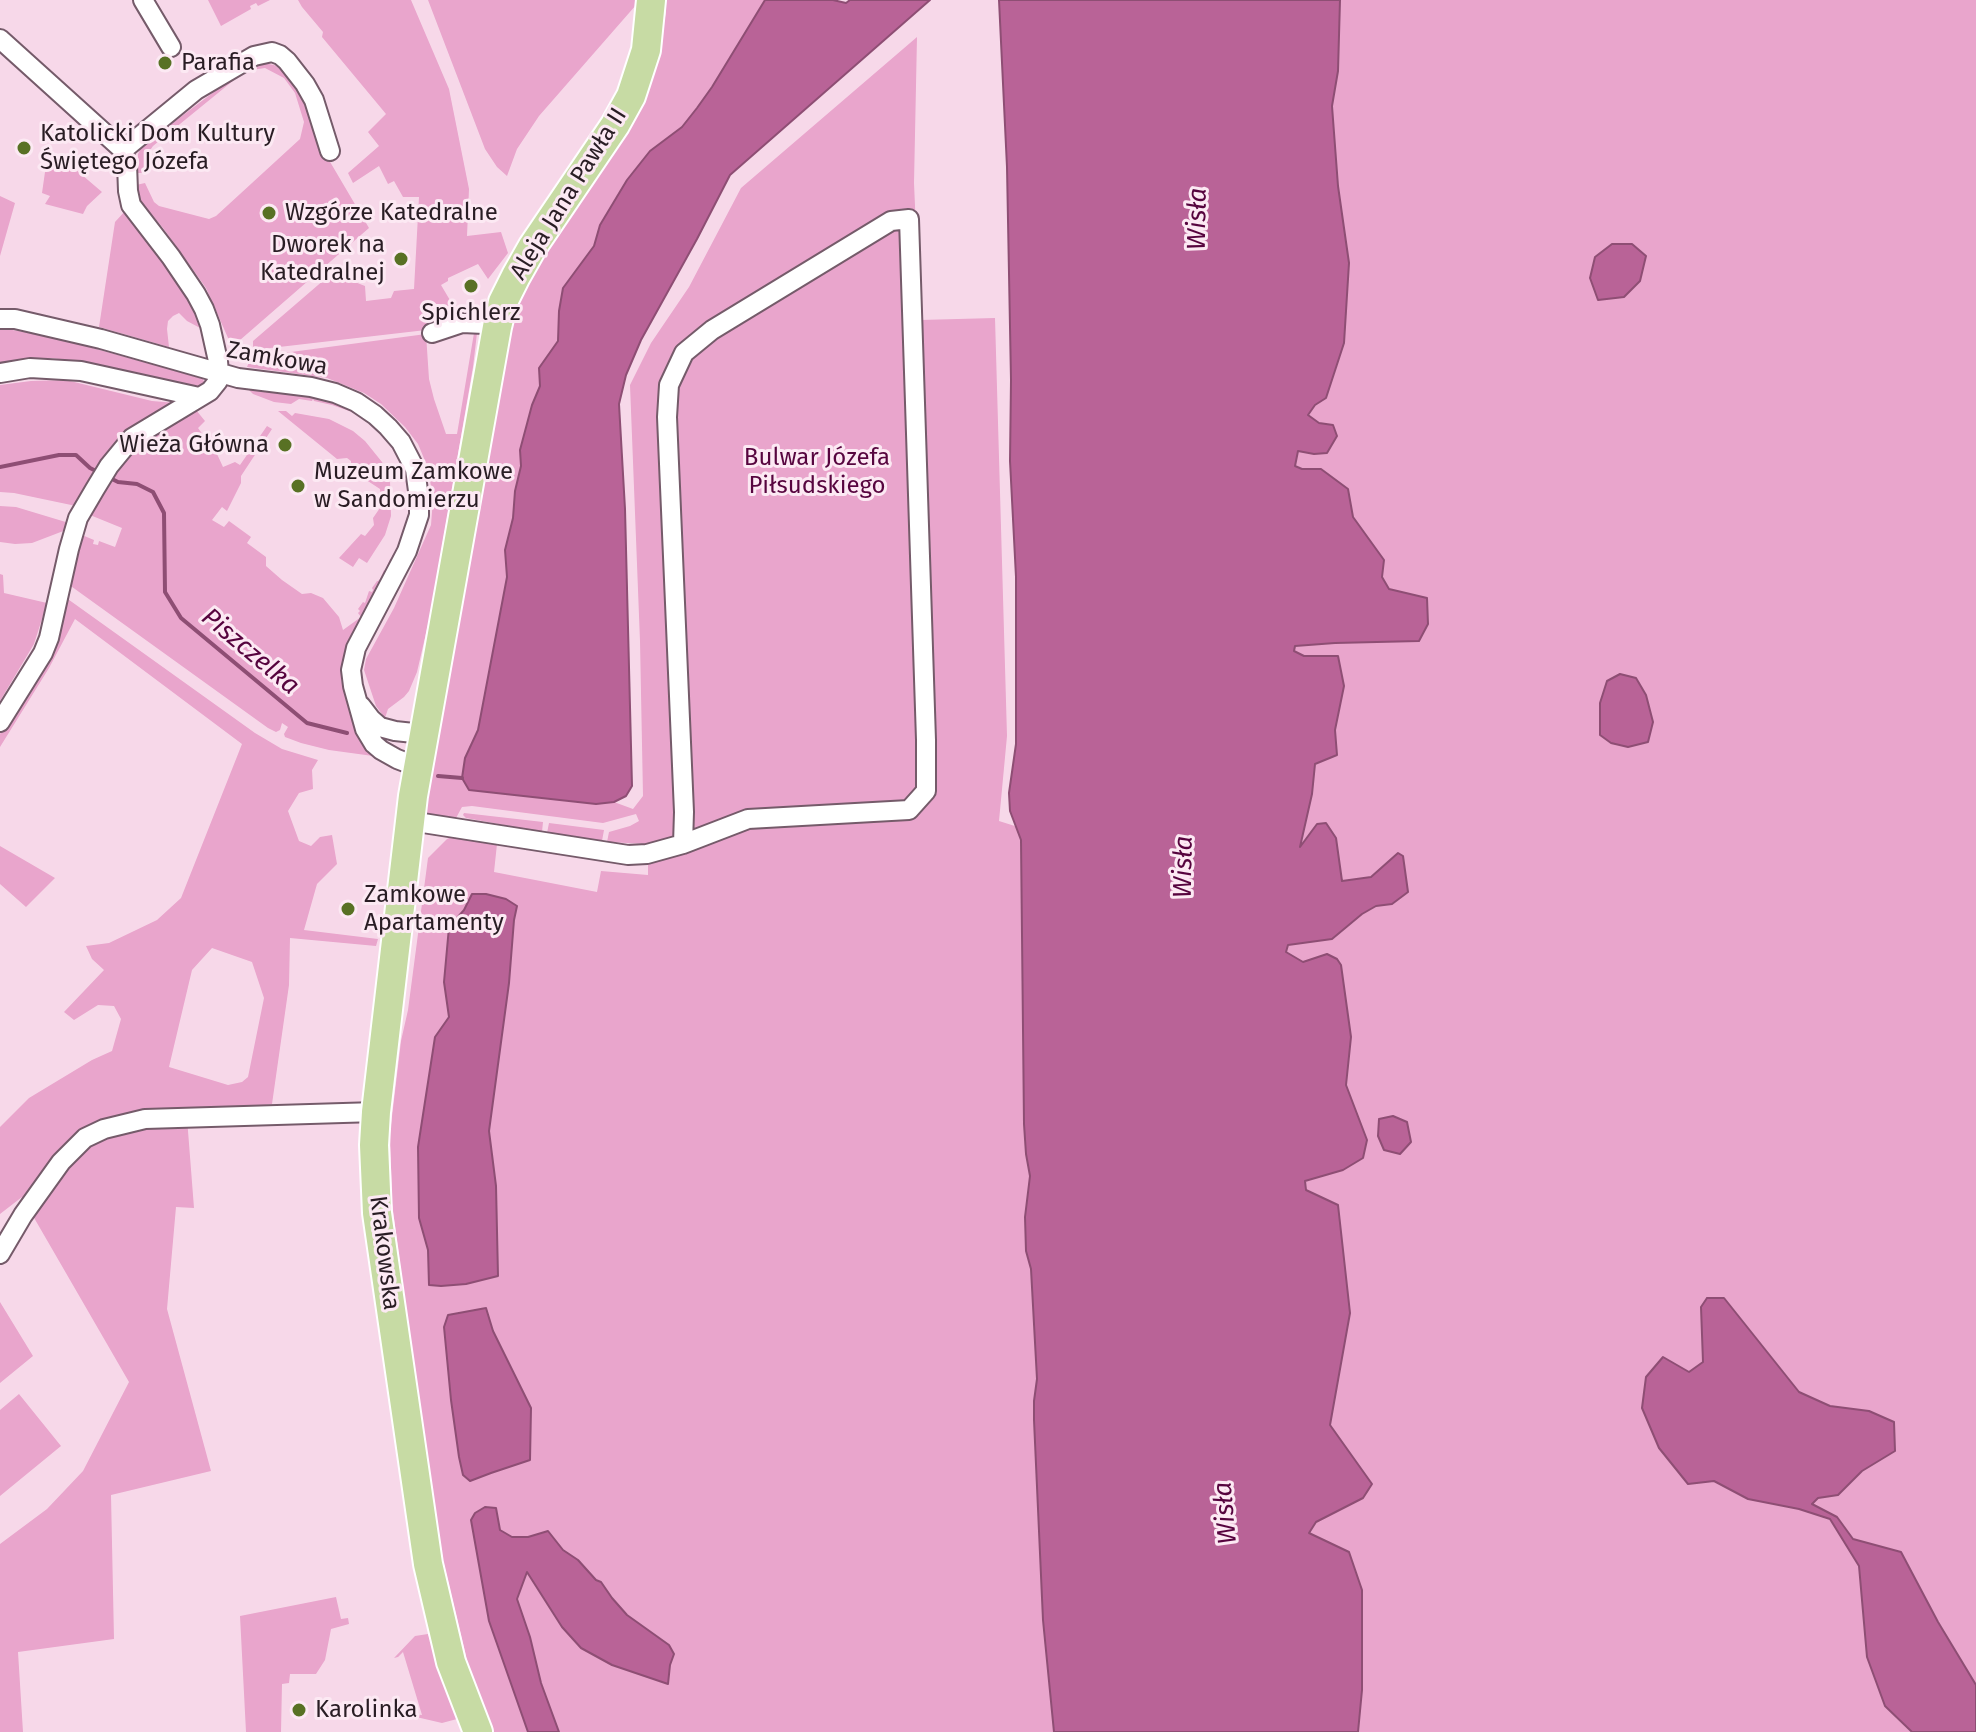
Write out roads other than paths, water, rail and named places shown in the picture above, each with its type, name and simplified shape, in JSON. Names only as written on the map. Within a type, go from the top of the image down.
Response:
[{"type":"main road","name":"Aleja Jana Pawła II","points":[[418,767],[503,302],[533,246],[608,136],[631,96],[646,50],[651,0]]},
{"type":"main road","name":"Krakowska","points":[[418,767],[376,1112],[377,1213],[428,1564],[451,1662],[478,1732]]},
{"type":"street","points":[[143,0],[171,47]]},
{"type":"street","points":[[0,39],[123,150],[131,205],[196,294],[210,325],[219,373],[216,386],[132,438],[109,466],[78,518],[43,653],[0,722]]},
{"type":"street","points":[[123,150],[196,90],[254,56],[272,52],[287,61],[305,84],[314,100],[330,151]]},
{"type":"street","points":[[410,821],[628,855],[647,854],[683,844],[748,819],[909,810],[926,791],[909,219],[891,221],[712,330],[684,353],[669,385],[667,417],[683,844]]},
{"type":"street","name":"Zamkowa","points":[[0,319],[15,319],[101,339],[238,378],[335,393],[356,402],[388,427],[401,442],[415,469],[419,515],[407,551],[356,648],[351,670],[365,729],[374,744],[397,759],[418,767]]},
{"type":"street","points":[[432,333],[462,323],[497,327]]},
{"type":"street","points":[[0,373],[30,368],[81,371],[199,397]]},
{"type":"street","points":[[357,701],[380,727],[423,734]]},
{"type":"street","points":[[0,1254],[61,1162],[85,1138],[104,1129],[145,1119],[376,1112]]},
{"type":"water","points":[[765,0],[833,0],[846,3],[850,0],[930,0],[730,175],[641,340],[626,375],[619,404],[625,509],[632,786],[626,796],[614,802],[596,804],[469,790],[462,778],[465,758],[478,730],[507,577],[505,550],[521,466],[520,450],[540,386],[539,368],[558,341],[563,288],[594,246],[600,225],[627,180],[650,151],[682,127],[697,108]]},
{"type":"water","name":"Wisła","points":[[999,0],[1340,0],[1338,71],[1332,106],[1338,186],[1349,263],[1344,343],[1326,398],[1315,405],[1308,415],[1319,423],[1333,425],[1337,436],[1327,453],[1298,451],[1295,466],[1321,469],[1348,489],[1353,517],[1384,560],[1382,577],[1389,589],[1427,598],[1428,624],[1419,641],[1295,646],[1294,651],[1304,656],[1338,656],[1344,686],[1335,730],[1337,755],[1315,764],[1300,847],[1317,824],[1326,823],[1336,838],[1342,881],[1371,877],[1398,853],[1403,856],[1408,892],[1392,904],[1376,906],[1362,914],[1332,939],[1288,945],[1286,952],[1303,962],[1327,954],[1341,965],[1351,1037],[1346,1085],[1367,1140],[1363,1158],[1343,1170],[1305,1181],[1306,1190],[1338,1205],[1350,1313],[1330,1425],[1372,1484],[1363,1498],[1316,1522],[1309,1533],[1349,1552],[1362,1590],[1362,1690],[1358,1732],[1054,1732],[1043,1620],[1034,1420],[1037,1379],[1031,1269],[1026,1251],[1025,1217],[1030,1176],[1024,1124],[1021,840],[1010,811],[1009,793],[1016,744],[1016,577],[1010,461],[1007,167]]},
{"type":"water","points":[[1612,244],[1632,244],[1646,256],[1640,281],[1624,297],[1598,300],[1590,278],[1595,257]]},
{"type":"water","points":[[1620,674],[1636,678],[1646,695],[1653,722],[1648,742],[1628,747],[1611,743],[1600,735],[1600,703],[1607,681]]},
{"type":"water","points":[[472,894],[506,899],[517,906],[489,1131],[496,1186],[498,1276],[466,1284],[429,1285],[428,1250],[419,1218],[418,1147],[435,1037],[449,1017],[444,982],[449,927],[464,910]]},
{"type":"water","points":[[1393,1116],[1407,1122],[1411,1142],[1400,1154],[1384,1150],[1378,1136],[1379,1119]]},
{"type":"water","points":[[1707,1298],[1724,1298],[1799,1392],[1830,1406],[1869,1411],[1894,1422],[1895,1451],[1862,1471],[1838,1495],[1818,1498],[1812,1504],[1837,1517],[1853,1539],[1901,1552],[1976,1685],[1976,1732],[1912,1732],[1885,1706],[1867,1657],[1859,1566],[1830,1519],[1748,1499],[1714,1481],[1688,1484],[1659,1448],[1642,1408],[1646,1377],[1663,1357],[1689,1372],[1703,1362],[1701,1307]]},
{"type":"water","points":[[486,1308],[493,1331],[531,1408],[530,1460],[470,1481],[463,1475],[459,1457],[444,1327],[448,1315]]},
{"type":"water","points":[[485,1507],[496,1508],[500,1530],[512,1537],[528,1537],[548,1531],[563,1550],[601,1582],[627,1615],[669,1645],[674,1654],[668,1684],[612,1665],[581,1648],[562,1627],[527,1572],[517,1599],[541,1683],[559,1732],[528,1732],[489,1621],[471,1520],[475,1513]]},
{"type":"waterway","name":"Piszczelka","points":[[0,467],[59,455],[76,455],[98,472]]},
{"type":"waterway","name":"Piszczelka","points":[[110,478],[137,484],[153,492],[164,513],[165,592],[181,618],[307,723],[347,733]]},
{"type":"waterway","name":"Piszczelka","points":[[438,776],[462,778]]},
{"type":"place","name":"Parafia","points":[[165,63]]},
{"type":"place","name":"Katolicki Dom Kultury Świętego Józefa","points":[[24,148]]},
{"type":"place","name":"Wzgórze Katedralne","points":[[269,213]]},
{"type":"place","name":"Dworek na Katedralnej","points":[[401,259]]},
{"type":"place","name":"Spichlerz","points":[[471,286]]},
{"type":"place","name":"Wieża Główna","points":[[285,445]]},
{"type":"place","name":"Muzeum Zamkowe w Sandomierzu","points":[[298,486]]},
{"type":"place","name":"Zamkowe Apartamenty","points":[[348,909]]},
{"type":"place","name":"Karolinka","points":[[299,1710]]},
{"type":"park label","name":"Bulwar Józefa Piłsudskiego","points":[[817,472]]}]
